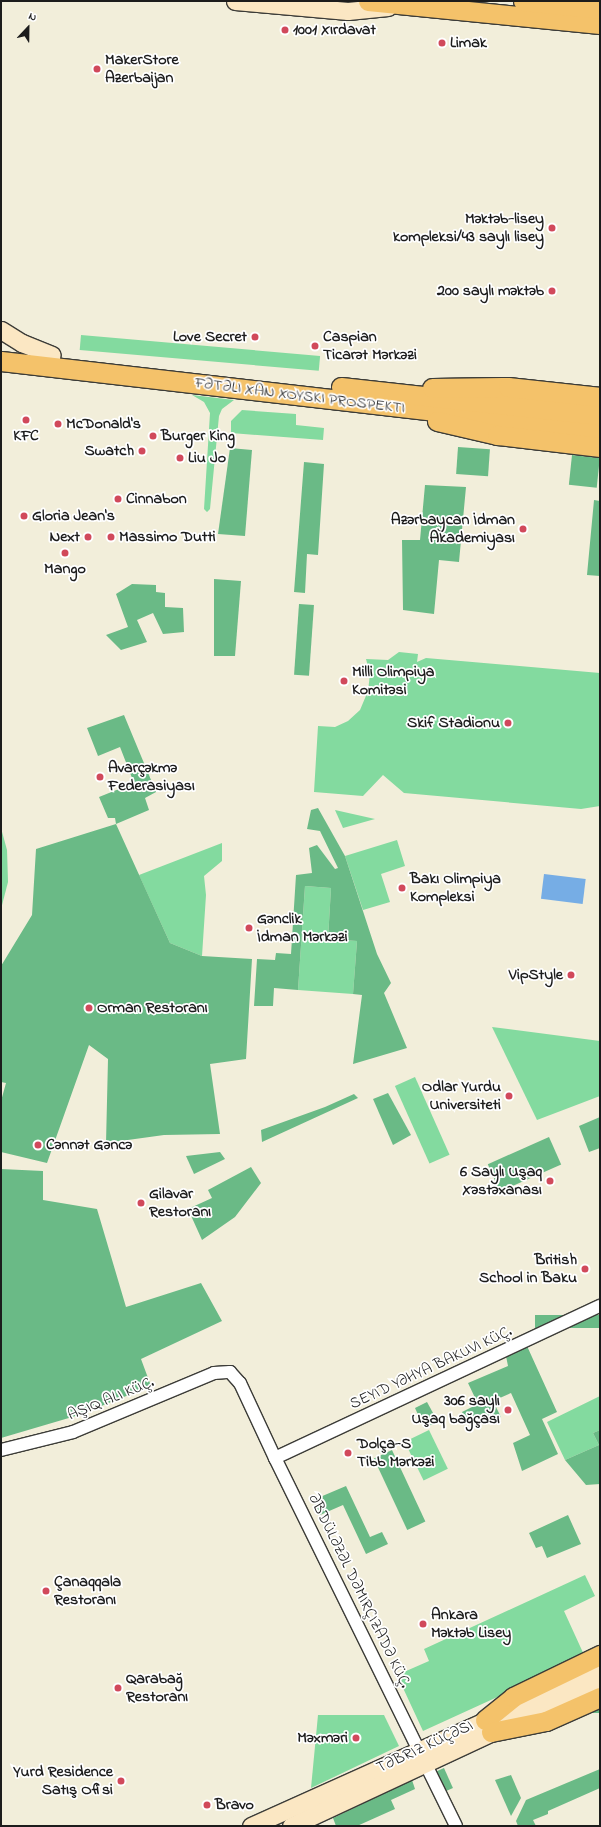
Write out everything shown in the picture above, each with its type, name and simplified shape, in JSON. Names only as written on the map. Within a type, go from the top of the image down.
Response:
[{"type":"main road","points":[[235,1],[348,11],[409,5]]},
{"type":"main road","points":[[368,1],[600,24]]},
{"type":"main road","points":[[523,1],[600,9]]},
{"type":"main road","points":[[1,330],[22,343],[52,355]]},
{"type":"main road","name":"FƏTƏLI XAN XOYSKI PROSPEKTI","points":[[1,349],[388,399],[600,430]]},
{"type":"main road","name":"FƏTƏLI XAN XOYSKI PROSPEKTI","points":[[1,361],[388,399],[600,415]]},
{"type":"main road","points":[[388,399],[478,386],[600,397]]},
{"type":"main road","points":[[388,399],[497,435],[600,447]]},
{"type":"main road","points":[[488,1726],[513,1697],[600,1655]]},
{"type":"main road","name":"TƏBRIZ KÜÇƏSI","points":[[251,1826],[423,1756],[488,1726],[600,1669]]},
{"type":"main road","name":"TƏBRIZ KÜÇƏSI","points":[[488,1726],[600,1682]]},
{"type":"main road","points":[[488,1726],[546,1721],[600,1697]]},
{"type":"main road","name":"TƏBRIZ KÜÇƏSI","points":[[292,1826],[423,1756]]},
{"type":"street","name":"SEYID YƏHYA BAKUVI KÜÇ.","points":[[275,1458],[600,1306]]},
{"type":"street","name":"ƏBDÜLƏZƏL DƏMIRÇIZADƏ KÜÇ.","points":[[1,1450],[73,1432],[214,1373],[230,1372],[240,1383],[275,1458],[423,1756],[456,1826]]},
{"type":"green space","points":[[81,335],[320,356],[319,371],[80,350]]},
{"type":"green space","points":[[192,395],[234,400],[222,409],[219,416],[210,509],[207,512],[204,509],[210,413],[204,402]]},
{"type":"green space","points":[[242,410],[296,414],[296,425],[324,428],[323,440],[231,433],[231,421]]},
{"type":"green space","points":[[458,447],[490,449],[488,476],[456,474]]},
{"type":"green space","points":[[230,448],[252,450],[245,536],[218,534]]},
{"type":"green space","points":[[572,455],[600,458],[597,488],[569,485]]},
{"type":"green space","points":[[304,462],[324,464],[318,555],[307,554],[305,593],[294,592]]},
{"type":"green space","points":[[425,485],[466,487],[459,562],[439,560],[434,614],[403,610],[402,540],[420,540]]},
{"type":"green space","points":[[594,500],[600,501],[600,576],[587,575]]},
{"type":"green space","points":[[214,579],[241,581],[235,656],[214,656]]},
{"type":"green space","points":[[132,584],[156,585],[156,592],[165,593],[165,607],[183,608],[184,632],[163,634],[153,613],[137,620],[147,642],[121,650],[106,635],[128,627],[116,594]]},
{"type":"green space","points":[[299,604],[314,605],[309,676],[294,675]]},
{"type":"green space","points":[[399,652],[418,654],[417,662],[426,658],[600,673],[600,806],[581,809],[404,793],[383,775],[363,796],[314,792],[318,726],[335,727],[348,721],[360,710],[368,691],[370,674],[366,659],[388,660]]},
{"type":"green space","points":[[124,715],[156,792],[145,798],[149,810],[116,824],[115,818],[108,818],[99,797],[134,783],[120,747],[98,756],[87,728]]},
{"type":"green space","points":[[318,808],[345,856],[377,954],[391,983],[384,993],[407,1048],[353,1064],[362,995],[353,994],[357,941],[328,939],[331,888],[305,886],[298,990],[274,988],[273,1006],[254,1006],[257,959],[275,960],[276,953],[291,954],[296,875],[312,873],[309,848],[317,845],[335,869],[338,868],[320,831],[307,829],[311,810]]},
{"type":"green space","points":[[335,810],[375,819],[343,828]]},
{"type":"green space","points":[[116,824],[170,943],[202,956],[252,959],[246,1059],[210,1064],[220,1134],[164,1135],[106,1143],[108,1059],[89,1045],[47,1163],[1,1152],[1,1101],[6,1083],[1,1082],[1,966],[32,915],[36,849]]},
{"type":"green space","points":[[1,828],[7,850],[8,882],[1,909]]},
{"type":"green space","points":[[397,840],[405,866],[381,874],[390,902],[363,910],[345,856]]},
{"type":"green space","points":[[222,843],[222,861],[204,876],[206,895],[202,956],[170,943],[139,875]]},
{"type":"green space","points":[[305,886],[331,888],[328,939],[357,941],[353,994],[298,990]]},
{"type":"green space","points":[[492,1027],[600,1041],[600,1096],[537,1120]]},
{"type":"green space","points":[[415,1077],[450,1155],[429,1164],[395,1086]]},
{"type":"green space","points":[[388,1093],[411,1135],[393,1145],[373,1099]]},
{"type":"green space","points":[[354,1094],[358,1098],[262,1142],[261,1130],[325,1107]]},
{"type":"green space","points":[[600,1117],[600,1148],[589,1152],[579,1126]]},
{"type":"green space","points":[[549,1137],[561,1164],[500,1192],[488,1164]]},
{"type":"green space","points":[[220,1152],[225,1159],[194,1174],[186,1156]]},
{"type":"green space","points":[[251,1167],[261,1183],[235,1217],[202,1240],[188,1209],[212,1198],[208,1190]]},
{"type":"green space","points":[[1,1169],[43,1171],[43,1200],[97,1209],[126,1307],[201,1283],[222,1321],[141,1359],[151,1386],[79,1415],[1,1438]]},
{"type":"green space","points":[[535,1315],[600,1315],[600,1328],[535,1328]]},
{"type":"green space","points":[[527,1346],[557,1412],[542,1419],[558,1454],[522,1471],[513,1443],[530,1435],[511,1393],[493,1401],[501,1417],[488,1423],[484,1413],[467,1421],[462,1412],[478,1404],[468,1383],[508,1366],[506,1356]]},
{"type":"green space","points":[[600,1396],[600,1430],[593,1433],[599,1445],[565,1460],[547,1422]]},
{"type":"green space","points":[[427,1402],[438,1422],[424,1428],[415,1408]]},
{"type":"green space","points":[[429,1430],[448,1469],[424,1480],[405,1442]]},
{"type":"green space","points":[[600,1430],[600,1484],[586,1485],[565,1460],[599,1445],[593,1433]]},
{"type":"green space","points":[[392,1450],[425,1522],[407,1530],[374,1458]]},
{"type":"green space","points":[[346,1486],[370,1537],[382,1532],[388,1544],[366,1554],[343,1505],[320,1515],[313,1500]]},
{"type":"green space","points":[[568,1515],[581,1544],[547,1558],[542,1546],[536,1548],[529,1533]]},
{"type":"green space","points":[[585,1575],[595,1596],[564,1611],[585,1657],[423,1731],[397,1675],[429,1661],[424,1649]]},
{"type":"green space","points":[[517,1705],[600,1705],[600,1713],[517,1713]]},
{"type":"green space","points":[[318,1715],[384,1715],[399,1746],[311,1788]]},
{"type":"green space","points":[[444,1768],[453,1788],[446,1791],[437,1771]]},
{"type":"green space","points":[[600,1769],[600,1788],[548,1811],[548,1814],[533,1820],[536,1826],[518,1826],[516,1821],[526,1800]]},
{"type":"green space","points":[[511,1775],[521,1798],[511,1816],[495,1780]]},
{"type":"green space","points":[[412,1780],[415,1789],[391,1800],[395,1809],[357,1826],[336,1826],[333,1818]]},
{"type":"water","points":[[544,874],[586,879],[583,904],[541,899]]},
{"type":"place","name":"1001 Xırdavat","points":[[285,30]]},
{"type":"place","name":"Limak","points":[[442,43]]},
{"type":"place","name":"MakerStore Azerbaijan","points":[[97,69]]},
{"type":"place","name":"Məktəb-lisey kompleksi/43 saylı lisey","points":[[552,228]]},
{"type":"place","name":"200 saylı məktəb","points":[[552,291]]},
{"type":"place","name":"Love Secret","points":[[255,337]]},
{"type":"place","name":"Caspian Ticarət Mərkəzi","points":[[315,346]]},
{"type":"place","name":"KFC","points":[[26,420]]},
{"type":"place","name":"McDonald's","points":[[58,424]]},
{"type":"place","name":"Burger King","points":[[153,436]]},
{"type":"place","name":"Swatch","points":[[142,451]]},
{"type":"place","name":"Liu Jo","points":[[180,458]]},
{"type":"place","name":"Cinnabon","points":[[118,499]]},
{"type":"place","name":"Gloria Jean's","points":[[24,516]]},
{"type":"place","name":"Azərbaycan İdman Akademiyası","points":[[523,529]]},
{"type":"place","name":"Next","points":[[88,537]]},
{"type":"place","name":"Massimo Dutti","points":[[111,537]]},
{"type":"place","name":"Mango","points":[[65,553]]},
{"type":"place","name":"Milli Olimpiya Komitəsi","points":[[344,681]]},
{"type":"place","name":"Skif Stadionu","points":[[508,723]]},
{"type":"place","name":"Avarçəkmə Federasiyası","points":[[100,777]]},
{"type":"place","name":"Bakı Olimpiya Kompleksi","points":[[402,888]]},
{"type":"place","name":"Gənclik İdman Mərkəzi","points":[[249,928]]},
{"type":"place","name":"VipStyle","points":[[571,975]]},
{"type":"place","name":"Orman Restoranı","points":[[89,1008]]},
{"type":"place","name":"Odlar Yurdu Universiteti","points":[[509,1096]]},
{"type":"place","name":"Cənnət Gəncə","points":[[38,1145]]},
{"type":"place","name":"6 Saylı Uşaq Xəstəxanası","points":[[550,1181]]},
{"type":"place","name":"Gilavar Restoranı","points":[[141,1203]]},
{"type":"place","name":"British School in Baku","points":[[585,1269]]},
{"type":"place","name":"306 saylı Uşaq bağçası","points":[[508,1410]]},
{"type":"place","name":"Dolça-S Tibb Mərkəzi","points":[[348,1453]]},
{"type":"place","name":"Çanaqqala Restoranı","points":[[46,1591]]},
{"type":"place","name":"Ankara Məktəb Lisey","points":[[423,1624]]},
{"type":"place","name":"Qarabağ Restoranı","points":[[118,1688]]},
{"type":"place","name":"Məxməri","points":[[356,1738]]},
{"type":"place","name":"Yurd Residence Satış Ofisi","points":[[121,1781]]},
{"type":"place","name":"Bravo","points":[[207,1805]]}]
